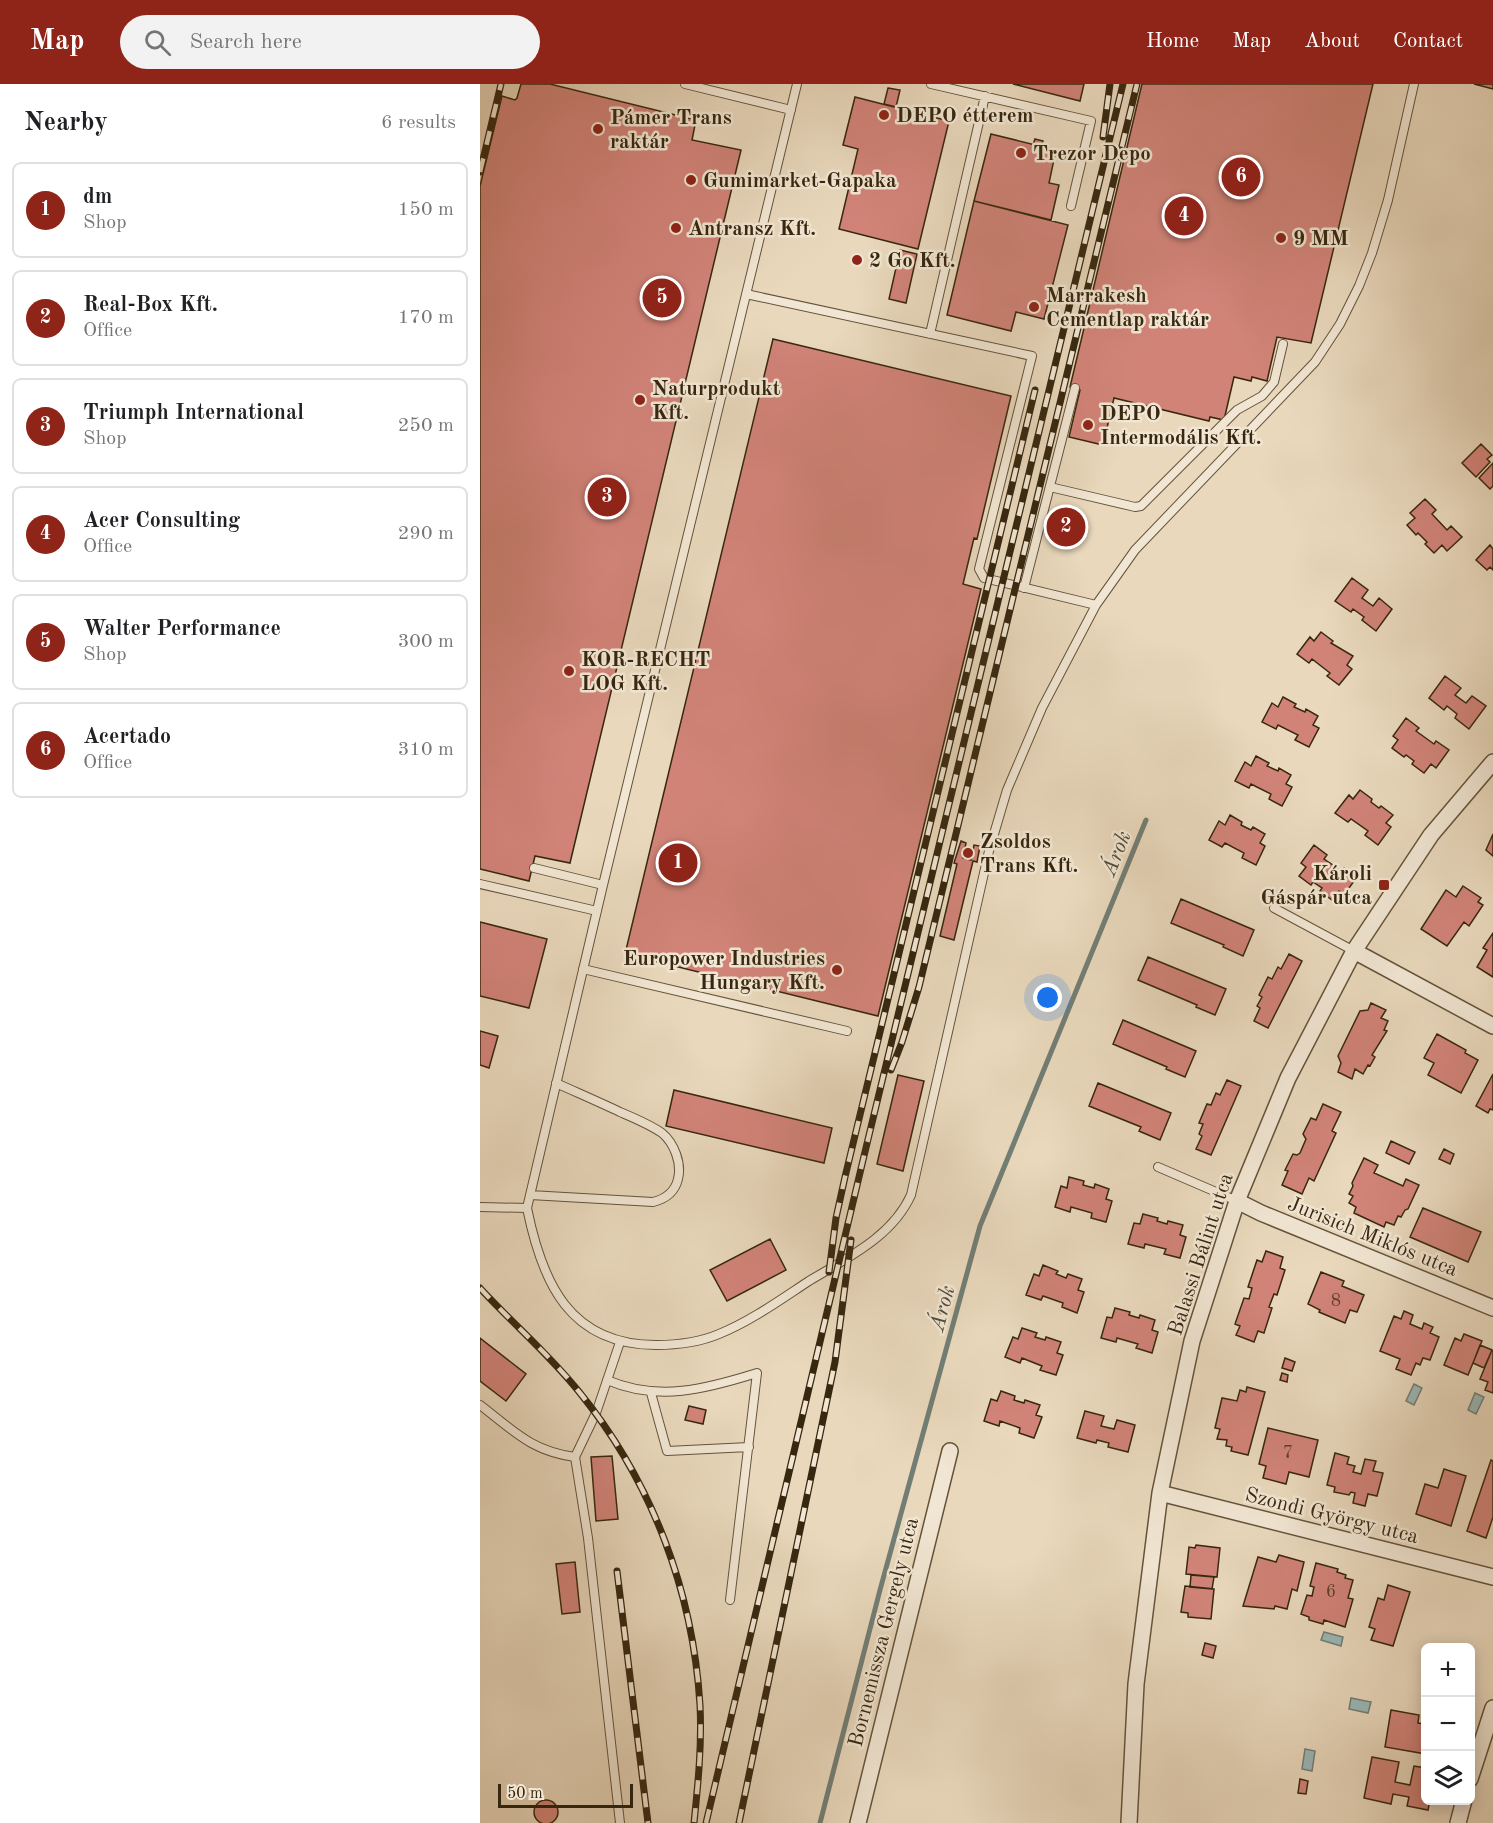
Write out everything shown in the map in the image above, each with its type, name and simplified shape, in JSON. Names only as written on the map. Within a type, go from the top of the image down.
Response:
[{"type":"street","name":"Balassi Bálint utca","points":[[1129,1823],[1136,1684],[1160,1493],[1192,1341],[1238,1201],[1288,1078],[1354,951],[1431,835],[1493,762]]},
{"type":"street","points":[[1354,951],[1493,1026]]},
{"type":"street","name":"Jurisich Miklós utca","points":[[1238,1201],[1261,1213],[1493,1308]]},
{"type":"street","name":"Bornemissza Gergely utca","points":[[858,1823],[950,1451]]},
{"type":"street","name":"Szondi György utca","points":[[1160,1493],[1493,1577]]},
{"type":"street","points":[[1475,1764],[1493,1708]]},
{"type":"street","points":[[1458,1823],[1463,1805]]},
{"type":"lane","points":[[685,84],[791,110]]},
{"type":"lane","points":[[797,84],[527,1208],[534,1245],[552,1287],[582,1323],[620,1342],[667,1345],[716,1335],[732,1328],[864,1247],[894,1223],[906,1206],[914,1184],[989,851],[1007,790],[1042,708],[1096,604],[1135,550],[1315,362],[1340,324],[1372,253],[1388,200],[1414,84]]},
{"type":"lane","points":[[931,84],[1091,121],[1071,206]]},
{"type":"lane","points":[[930,334],[985,96]]},
{"type":"lane","points":[[746,294],[1032,356],[979,569],[984,578],[1096,604]]},
{"type":"lane","points":[[1050,487],[1135,507],[1141,506],[1237,410],[1262,396],[1274,382],[1283,345]]},
{"type":"lane","points":[[1024,588],[1075,388]]},
{"type":"lane","points":[[534,868],[603,885]]},
{"type":"lane","points":[[480,884],[597,912]]},
{"type":"lane","points":[[1274,908],[1354,951]]},
{"type":"lane","points":[[584,969],[847,1030]]},
{"type":"lane","points":[[530,1196],[653,1202],[663,1199],[670,1193],[677,1185],[680,1173],[678,1158],[672,1144],[663,1134],[556,1083]]},
{"type":"lane","points":[[1158,1167],[1238,1201]]},
{"type":"lane","points":[[480,1207],[527,1208]]},
{"type":"lane","points":[[620,1342],[596,1413],[575,1457],[588,1538],[620,1822]]},
{"type":"lane","points":[[607,1380],[651,1393],[715,1386],[757,1373],[730,1600]]},
{"type":"lane","points":[[651,1393],[667,1450],[749,1447]]},
{"type":"lane","points":[[480,1405],[535,1447],[555,1454],[575,1457]]},
{"type":"water","points":[[1414,1384],[1422,1388],[1414,1405],[1406,1401]]},
{"type":"water","points":[[1475,1393],[1484,1397],[1476,1414],[1468,1410]]},
{"type":"water","points":[[1324,1632],[1343,1637],[1341,1646],[1321,1640]]},
{"type":"water","points":[[1351,1698],[1371,1702],[1368,1713],[1349,1709]]},
{"type":"water","points":[[1305,1749],[1315,1751],[1312,1771],[1302,1769]]},
{"type":"building","points":[[521,84],[550,84],[696,120],[692,140],[741,150],[570,863],[535,856],[529,881],[480,869],[480,186],[502,96],[515,100]]},
{"type":"building","points":[[1013,84],[1084,84],[1080,101]]},
{"type":"building","points":[[1142,84],[1373,84],[1311,343],[1277,337],[1267,381],[1252,377],[1251,381],[1234,377],[1224,420],[1210,417],[1209,421],[1114,398],[1103,445],[1069,437],[1080,390],[1070,387]]},
{"type":"building","points":[[1474,84],[1493,84],[1493,89]]},
{"type":"building","points":[[888,88],[900,90],[896,107],[884,104]]},
{"type":"building","points":[[855,97],[949,121],[918,249],[839,229],[858,149],[843,145]]},
{"type":"building","points":[[991,134],[1056,150],[1049,183],[1059,185],[1051,220],[974,201]]},
{"type":"building","points":[[1035,139],[1043,141],[1041,147],[1033,145]]},
{"type":"building","points":[[974,201],[1068,225],[1044,319],[1016,312],[1011,331],[947,315]]},
{"type":"building","points":[[900,250],[917,254],[906,303],[889,299]]},
{"type":"building","points":[[773,339],[1011,396],[977,539],[974,538],[963,584],[981,589],[878,1016],[625,954]]},
{"type":"building","points":[[1481,444],[1492,455],[1487,459],[1490,462],[1476,477],[1462,463]]},
{"type":"building","points":[[1493,463],[1493,486],[1490,489],[1479,478]]},
{"type":"building","points":[[1425,499],[1436,510],[1432,514],[1447,530],[1451,526],[1462,537],[1447,551],[1442,545],[1434,553],[1425,544],[1427,542],[1407,525],[1415,518],[1410,513]]},
{"type":"building","points":[[1053,514],[1080,520],[1076,537],[1050,532]]},
{"type":"building","points":[[1490,545],[1493,549],[1493,570],[1490,567],[1487,570],[1476,560]]},
{"type":"building","points":[[1352,578],[1368,590],[1362,598],[1373,606],[1379,598],[1392,609],[1376,631],[1362,620],[1364,617],[1353,609],[1351,612],[1335,601]]},
{"type":"building","points":[[1321,632],[1333,641],[1331,643],[1353,656],[1347,665],[1352,669],[1339,685],[1327,676],[1330,673],[1312,659],[1309,663],[1297,654],[1310,637],[1314,641]]},
{"type":"building","points":[[1445,676],[1461,688],[1455,695],[1466,703],[1472,696],[1486,706],[1469,729],[1455,718],[1457,714],[1447,706],[1444,710],[1429,698]]},
{"type":"building","points":[[1283,697],[1296,704],[1294,707],[1305,712],[1306,709],[1318,716],[1313,725],[1319,728],[1309,747],[1295,740],[1298,735],[1278,725],[1276,729],[1262,722],[1272,703],[1278,707]]},
{"type":"building","points":[[1406,718],[1419,728],[1416,731],[1434,744],[1436,741],[1449,750],[1436,768],[1431,764],[1424,773],[1412,764],[1414,761],[1392,748],[1398,740],[1393,736]]},
{"type":"building","points":[[1256,756],[1269,763],[1267,766],[1278,771],[1279,768],[1291,775],[1286,784],[1292,787],[1282,806],[1269,799],[1271,794],[1251,784],[1249,788],[1235,781],[1245,762],[1251,766]]},
{"type":"building","points":[[1360,790],[1372,799],[1371,802],[1393,815],[1386,823],[1391,827],[1378,845],[1365,835],[1368,831],[1351,819],[1348,822],[1335,813],[1349,795],[1353,799]]},
{"type":"building","points":[[1230,815],[1242,822],[1241,825],[1251,830],[1253,827],[1265,834],[1260,843],[1265,846],[1256,865],[1242,858],[1244,853],[1225,843],[1222,847],[1209,840],[1219,821],[1225,825]]},
{"type":"building","points":[[1493,834],[1493,856],[1486,850]]},
{"type":"building","points":[[961,841],[966,843],[963,858],[971,860],[974,845],[980,846],[977,862],[973,861],[954,940],[940,936],[957,864],[954,863]]},
{"type":"building","points":[[1314,845],[1327,855],[1324,859],[1342,871],[1344,868],[1357,877],[1344,895],[1339,891],[1332,900],[1320,891],[1322,888],[1313,882],[1311,885],[1299,876],[1306,867],[1301,863]]},
{"type":"building","points":[[1463,886],[1481,898],[1478,902],[1483,905],[1469,926],[1464,922],[1447,946],[1421,929],[1446,890],[1456,897]]},
{"type":"building","points":[[1181,899],[1254,930],[1243,956],[1223,947],[1224,945],[1171,923]]},
{"type":"building","points":[[480,922],[547,939],[529,1008],[480,996]]},
{"type":"building","points":[[1493,933],[1493,977],[1477,967],[1487,950],[1483,948]]},
{"type":"building","points":[[1289,954],[1302,961],[1268,1028],[1254,1021],[1260,1008],[1257,1006],[1262,997],[1259,995],[1268,977],[1272,979],[1278,967],[1281,969]]},
{"type":"building","points":[[1148,957],[1226,989],[1215,1015],[1138,980]]},
{"type":"building","points":[[1371,1003],[1386,1010],[1381,1018],[1388,1021],[1384,1030],[1387,1031],[1372,1055],[1375,1057],[1370,1066],[1368,1065],[1363,1074],[1355,1069],[1352,1079],[1338,1072],[1341,1063],[1338,1056],[1360,1011],[1368,1010]]},
{"type":"building","points":[[1123,1020],[1196,1051],[1185,1077],[1113,1044]]},
{"type":"building","points":[[480,1031],[498,1036],[489,1068],[480,1065]]},
{"type":"building","points":[[1437,1034],[1466,1050],[1465,1053],[1478,1060],[1461,1093],[1428,1075],[1434,1063],[1424,1058]]},
{"type":"building","points":[[1493,1074],[1493,1110],[1490,1109],[1488,1113],[1476,1106]]},
{"type":"building","points":[[898,1075],[924,1081],[903,1171],[877,1164]]},
{"type":"building","points":[[1227,1080],[1241,1086],[1211,1155],[1196,1149],[1202,1136],[1199,1134],[1203,1124],[1199,1123],[1207,1104],[1211,1105],[1216,1093],[1220,1095]]},
{"type":"building","points":[[1098,1083],[1171,1113],[1160,1140],[1139,1131],[1141,1127],[1089,1106]]},
{"type":"building","points":[[674,1090],[832,1128],[824,1163],[666,1126]]},
{"type":"building","points":[[1323,1104],[1341,1112],[1332,1131],[1336,1133],[1314,1181],[1309,1178],[1302,1194],[1282,1185],[1288,1171],[1285,1170],[1293,1154],[1300,1153],[1306,1139],[1303,1134],[1311,1118],[1316,1120]]},
{"type":"building","points":[[1391,1141],[1415,1152],[1409,1164],[1386,1153]]},
{"type":"building","points":[[1444,1149],[1454,1154],[1450,1164],[1439,1159]]},
{"type":"building","points":[[1364,1158],[1378,1165],[1374,1173],[1403,1186],[1406,1179],[1419,1185],[1408,1209],[1401,1217],[1398,1216],[1394,1225],[1386,1222],[1384,1227],[1354,1213],[1356,1207],[1349,1203],[1353,1196],[1349,1194],[1352,1183]]},
{"type":"building","points":[[1069,1177],[1084,1181],[1083,1185],[1094,1188],[1095,1184],[1109,1189],[1106,1199],[1112,1201],[1106,1222],[1091,1218],[1092,1213],[1071,1207],[1070,1212],[1055,1207],[1061,1186],[1067,1188]]},
{"type":"building","points":[[1423,1208],[1481,1232],[1468,1262],[1410,1237]]},
{"type":"building","points":[[1143,1214],[1158,1218],[1157,1221],[1167,1224],[1168,1221],[1183,1225],[1180,1235],[1186,1237],[1180,1258],[1164,1254],[1166,1249],[1145,1244],[1144,1248],[1128,1244],[1134,1223],[1140,1224]]},
{"type":"building","points":[[770,1239],[786,1270],[727,1301],[710,1270]]},
{"type":"building","points":[[1266,1251],[1283,1257],[1280,1268],[1285,1270],[1277,1295],[1274,1294],[1269,1307],[1272,1308],[1264,1333],[1258,1331],[1254,1342],[1236,1335],[1240,1326],[1235,1324],[1244,1298],[1249,1299],[1252,1288],[1248,1287],[1257,1260],[1262,1262]]},
{"type":"building","points":[[1043,1265],[1058,1271],[1056,1274],[1066,1278],[1068,1274],[1082,1279],[1078,1290],[1084,1292],[1077,1313],[1062,1307],[1063,1303],[1043,1296],[1041,1300],[1026,1295],[1034,1274],[1039,1276]]},
{"type":"building","points":[[1321,1272],[1344,1281],[1342,1286],[1364,1295],[1357,1312],[1350,1310],[1345,1323],[1319,1312],[1320,1310],[1308,1304]]},
{"type":"building","points":[[1115,1308],[1130,1312],[1129,1315],[1139,1318],[1140,1315],[1155,1320],[1152,1330],[1158,1332],[1152,1353],[1136,1348],[1138,1344],[1117,1338],[1116,1342],[1101,1338],[1107,1317],[1112,1318]]},
{"type":"building","points":[[1404,1311],[1413,1315],[1410,1324],[1422,1329],[1424,1323],[1433,1327],[1430,1333],[1439,1337],[1430,1360],[1423,1358],[1420,1365],[1416,1363],[1411,1375],[1396,1369],[1400,1359],[1380,1351],[1394,1316],[1401,1319]]},
{"type":"building","points":[[1022,1328],[1037,1333],[1035,1337],[1045,1340],[1046,1337],[1061,1342],[1057,1353],[1063,1355],[1056,1375],[1040,1370],[1042,1366],[1022,1358],[1020,1363],[1005,1357],[1013,1337],[1018,1339]]},
{"type":"building","points":[[1464,1334],[1482,1341],[1468,1375],[1444,1365],[1455,1338],[1461,1341]]},
{"type":"building","points":[[480,1338],[526,1374],[506,1401],[480,1381]]},
{"type":"building","points":[[1480,1345],[1492,1350],[1484,1368],[1473,1363]]},
{"type":"building","points":[[1492,1350],[1493,1393],[1485,1390],[1488,1382],[1480,1379]]},
{"type":"building","points":[[1285,1358],[1295,1362],[1292,1371],[1282,1368]]},
{"type":"building","points":[[1282,1373],[1288,1375],[1287,1382],[1280,1380]]},
{"type":"building","points":[[1247,1387],[1265,1392],[1248,1455],[1231,1451],[1232,1447],[1226,1446],[1227,1440],[1217,1439],[1220,1429],[1215,1428],[1222,1398],[1237,1401],[1240,1390],[1246,1392]]},
{"type":"building","points":[[1001,1391],[1015,1396],[1014,1400],[1024,1403],[1025,1400],[1040,1405],[1036,1415],[1042,1417],[1034,1438],[1019,1433],[1020,1428],[1000,1421],[999,1426],[984,1421],[991,1399],[997,1401]]},
{"type":"building","points":[[689,1406],[706,1410],[703,1424],[685,1420]]},
{"type":"building","points":[[1085,1411],[1104,1416],[1101,1426],[1114,1429],[1117,1420],[1135,1425],[1128,1452],[1108,1447],[1109,1443],[1097,1440],[1096,1443],[1077,1438]]},
{"type":"building","points":[[1268,1428],[1318,1440],[1309,1477],[1289,1472],[1286,1484],[1263,1478],[1266,1466],[1259,1464]]},
{"type":"building","points":[[1335,1453],[1349,1457],[1347,1464],[1355,1466],[1353,1472],[1361,1474],[1365,1459],[1376,1461],[1373,1471],[1383,1473],[1377,1496],[1368,1494],[1365,1506],[1353,1503],[1355,1493],[1351,1492],[1349,1495],[1334,1492],[1335,1487],[1327,1485]]},
{"type":"building","points":[[612,1456],[618,1519],[596,1521],[591,1457]]},
{"type":"building","points":[[1491,1460],[1493,1461],[1493,1517],[1486,1538],[1467,1531]]},
{"type":"building","points":[[1444,1469],[1466,1476],[1451,1526],[1416,1514],[1425,1484],[1438,1488]]},
{"type":"building","points":[[1196,1545],[1220,1548],[1217,1577],[1186,1574],[1189,1547],[1195,1548]]},
{"type":"building","points":[[1279,1555],[1304,1562],[1297,1591],[1292,1589],[1287,1609],[1275,1606],[1274,1609],[1243,1606],[1258,1557],[1276,1562]]},
{"type":"building","points":[[575,1562],[580,1612],[562,1614],[556,1564]]},
{"type":"building","points":[[1316,1563],[1338,1569],[1337,1572],[1346,1575],[1345,1578],[1353,1580],[1348,1598],[1353,1599],[1345,1627],[1324,1620],[1323,1624],[1309,1620],[1309,1617],[1301,1614],[1307,1595],[1312,1596],[1314,1587],[1310,1586]]},
{"type":"building","points":[[1191,1575],[1214,1577],[1212,1589],[1190,1587]]},
{"type":"building","points":[[1388,1585],[1410,1592],[1393,1646],[1371,1640],[1375,1629],[1369,1627],[1378,1598],[1384,1600]]},
{"type":"building","points":[[1185,1586],[1214,1589],[1211,1619],[1188,1617],[1188,1613],[1181,1612]]},
{"type":"building","points":[[1205,1643],[1216,1646],[1213,1658],[1202,1655]]},
{"type":"building","points":[[1391,1710],[1419,1715],[1421,1753],[1385,1747]]},
{"type":"building","points":[[1372,1757],[1399,1762],[1395,1782],[1410,1785],[1414,1766],[1421,1767],[1421,1805],[1429,1805],[1428,1810],[1407,1806],[1409,1797],[1393,1794],[1391,1804],[1364,1798]]},
{"type":"building","points":[[1300,1779],[1308,1781],[1306,1794],[1298,1793]]},
{"type":"building","points":[[546,1800],[551,1801],[557,1807],[557,1817],[551,1823],[546,1824],[541,1823],[535,1817],[534,1812],[535,1807],[541,1801]]},
{"type":"waterway","name":"Árok","points":[[820,1823],[880,1590],[980,1226],[1146,820]]},
{"type":"railway","points":[[480,172],[501,84]]},
{"type":"railway","points":[[1103,137],[1110,84]]},
{"type":"railway","points":[[706,1823],[864,1156],[1123,84]]},
{"type":"railway","points":[[891,1070],[919,987],[1137,84]]},
{"type":"railway","points":[[829,1272],[836,1218],[845,1177],[1035,390]]},
{"type":"railway","points":[[739,1823],[835,1362],[851,1240]]},
{"type":"railway","points":[[480,1288],[556,1366],[606,1427],[648,1501],[664,1540],[678,1580],[696,1663],[700,1735],[694,1823]]},
{"type":"railway","points":[[617,1571],[648,1823]]},
{"type":"place","name":"DEPO étterem","points":[[884,115]]},
{"type":"place","name":"Pámer Trans raktár","points":[[598,129]]},
{"type":"place","name":"Trezor Depo","points":[[1021,153]]},
{"type":"place","name":"Acertado","points":[[1241,177]]},
{"type":"place","name":"Gumimarket-Gapaka","points":[[691,180]]},
{"type":"place","name":"Acer Consulting","points":[[1184,216]]},
{"type":"place","name":"Antransz Kft.","points":[[676,228]]},
{"type":"place","name":"9 MM","points":[[1281,238]]},
{"type":"place","name":"2 Go Kft.","points":[[857,260]]},
{"type":"place","name":"Walter Performance","points":[[662,298]]},
{"type":"place","name":"Marrakesh Cementlap raktár","points":[[1034,307]]},
{"type":"place","name":"Naturprodukt Kft.","points":[[640,400]]},
{"type":"place","name":"DEPO Intermodális Kft.","points":[[1088,425]]},
{"type":"place","name":"Triumph International","points":[[607,497]]},
{"type":"place","name":"Real-Box Kft.","points":[[1066,527]]},
{"type":"place","name":"KOR-RECHT LOG Kft.","points":[[569,671]]},
{"type":"place","name":"Zsoldos Trans Kft.","points":[[968,853]]},
{"type":"place","name":"dm","points":[[678,863]]},
{"type":"place","name":"Károli Gáspár utca","points":[[1384,885]]},
{"type":"place","name":"Europower Industries Hungary Kft.","points":[[837,970]]}]
